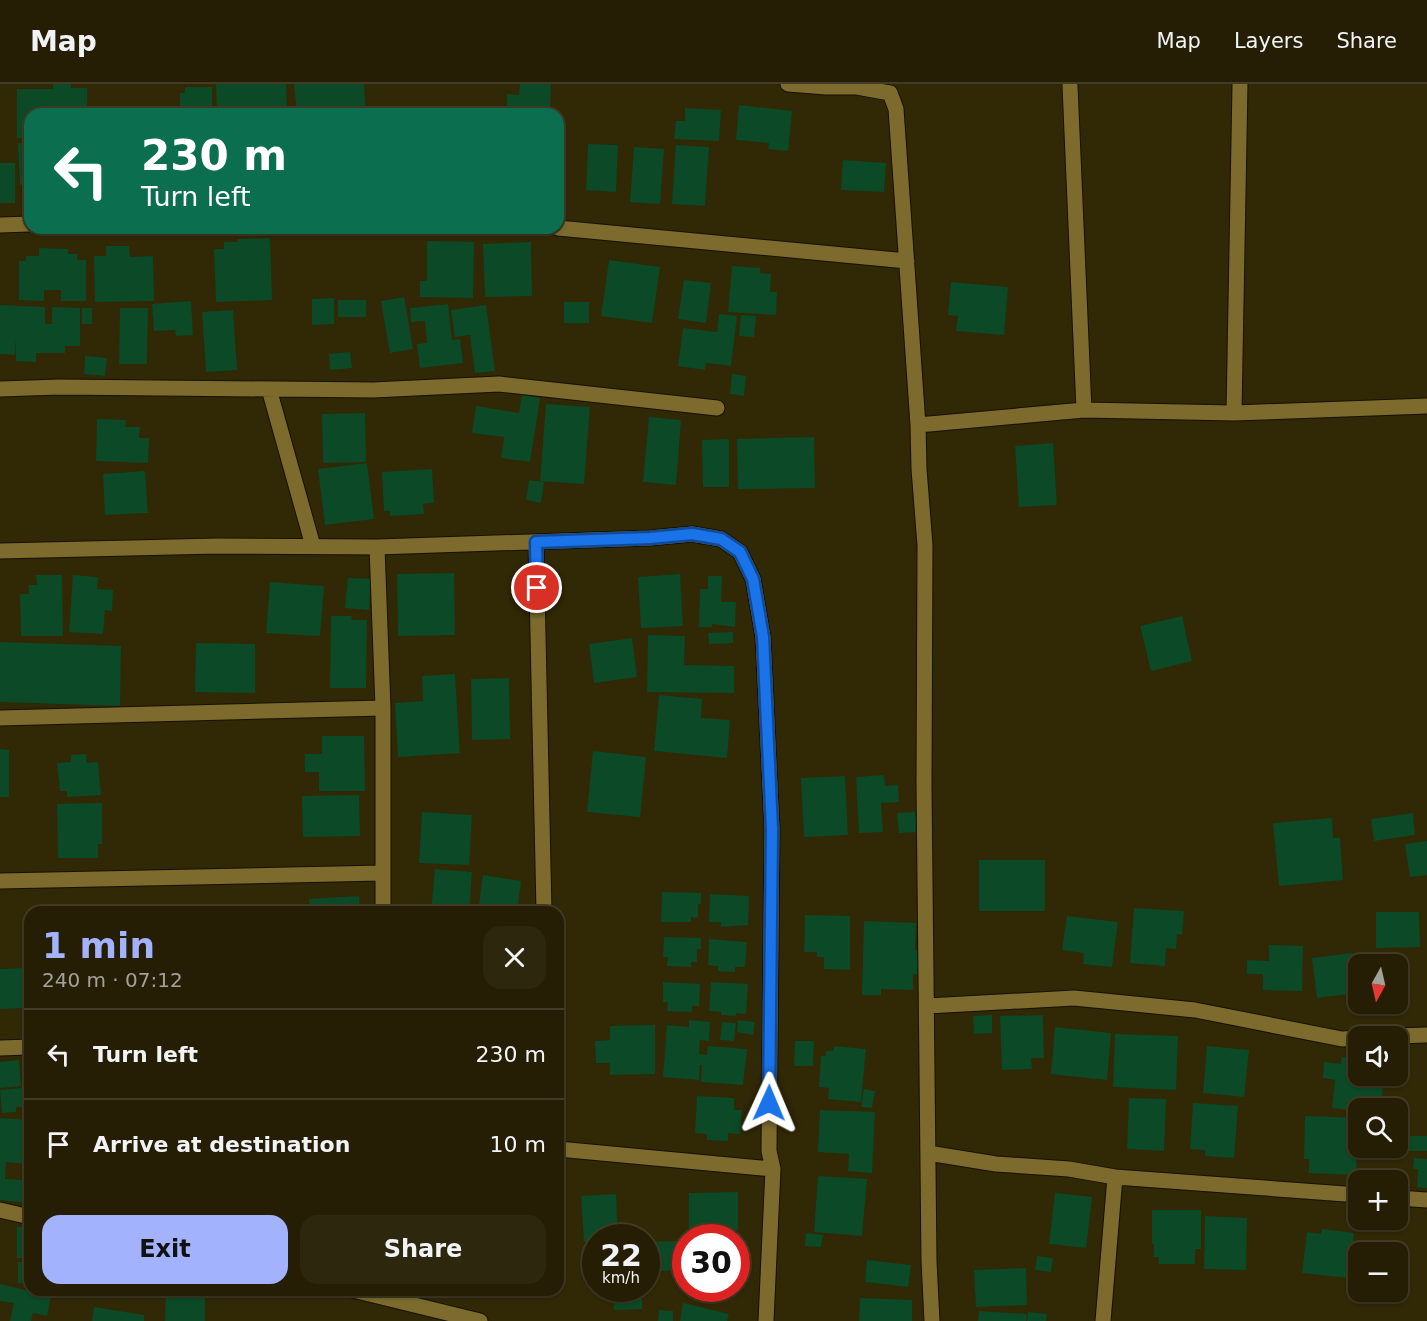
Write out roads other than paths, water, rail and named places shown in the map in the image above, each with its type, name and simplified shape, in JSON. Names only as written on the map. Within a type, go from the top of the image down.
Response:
[{"type":"street","points":[[788,84],[826,87],[856,85],[890,93],[896,109],[925,545],[924,784],[932,1321]]},
{"type":"street","points":[[1234,413],[1240,84]]},
{"type":"street","points":[[1070,86],[1084,410]]},
{"type":"street","points":[[0,225],[24,224]]},
{"type":"street","points":[[564,229],[907,261]]},
{"type":"street","points":[[0,389],[70,387],[373,390],[499,384],[717,408]]},
{"type":"street","points":[[269,389],[313,546]]},
{"type":"street","points":[[918,425],[1084,410],[1234,413],[1427,406]]},
{"type":"street","points":[[0,551],[217,546],[377,547],[650,538],[692,534],[721,539],[740,552],[753,579],[763,637],[772,829],[769,1151],[773,1169],[766,1321]]},
{"type":"street","points":[[536,542],[544,906]]},
{"type":"street","points":[[377,547],[383,708],[383,906]]},
{"type":"street","points":[[0,718],[383,708]]},
{"type":"street","points":[[0,881],[382,873]]},
{"type":"street","points":[[927,1006],[1074,998],[1195,1010],[1348,1039]]},
{"type":"street","points":[[1408,1036],[1427,1035]]},
{"type":"street","points":[[0,1048],[24,1047]]},
{"type":"street","points":[[564,1150],[773,1169]]},
{"type":"street","points":[[928,1153],[996,1164],[1070,1169],[1115,1177],[1348,1194]]},
{"type":"street","points":[[1103,1321],[1115,1177]]},
{"type":"street","points":[[1408,1199],[1427,1200]]},
{"type":"street","points":[[0,1210],[24,1216]]},
{"type":"street","points":[[389,1296],[480,1321]]}]
